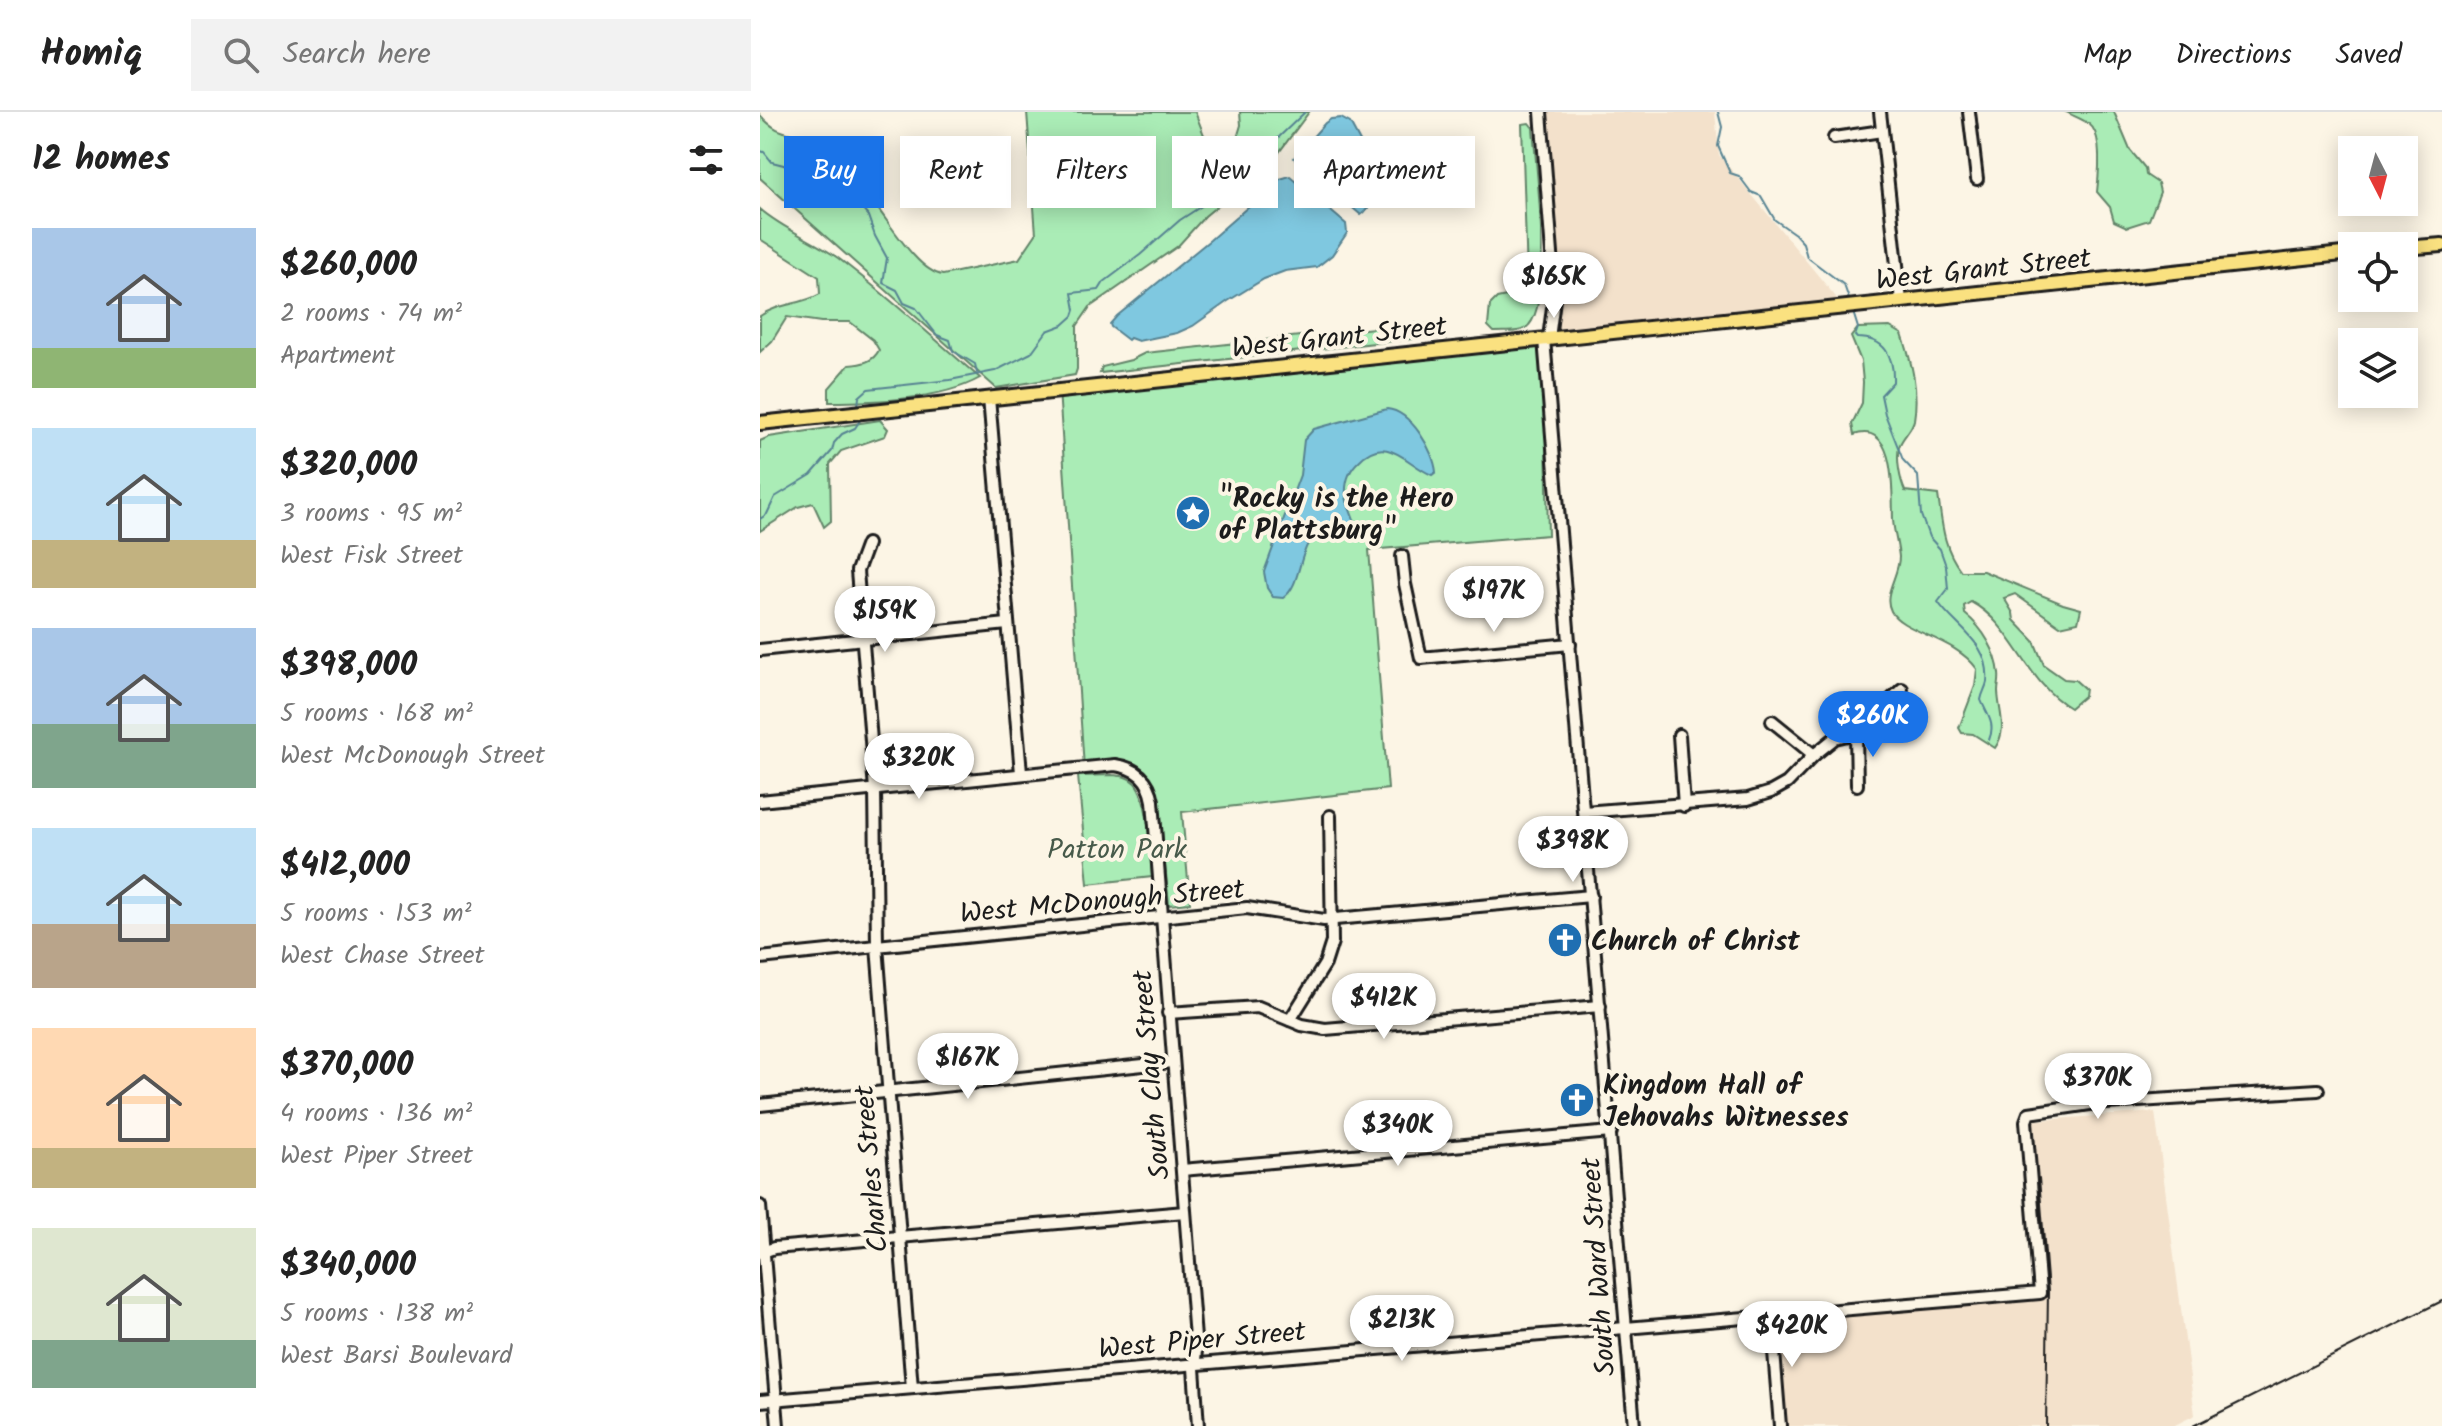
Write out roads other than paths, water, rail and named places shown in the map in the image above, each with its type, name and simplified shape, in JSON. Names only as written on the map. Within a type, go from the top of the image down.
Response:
[{"type":"main road","points":[[2418,247],[2442,245]]},
{"type":"main road","name":"West Grant Street","points":[[760,423],[2338,254]]},
{"type":"street","name":"South Ward Street","points":[[1541,112],[1555,292],[1547,338],[1634,1426]]},
{"type":"street","points":[[1880,112],[1901,301]]},
{"type":"street","points":[[1969,112],[1977,179]]},
{"type":"street","points":[[1834,138],[1882,131]]},
{"type":"street","points":[[989,398],[1021,773]]},
{"type":"street","name":"Charles Street","points":[[867,544],[857,571],[875,789],[877,946],[912,1388]]},
{"type":"street","points":[[1402,556],[1421,658],[1570,644]]},
{"type":"street","points":[[760,650],[1007,624]]},
{"type":"street","points":[[1584,812],[1684,806],[1748,799],[1771,792],[1787,783],[1835,738],[1856,733],[1902,689]]},
{"type":"street","points":[[1772,721],[1814,755]]},
{"type":"street","points":[[1856,733],[1857,785]]},
{"type":"street","points":[[1679,735],[1684,806]]},
{"type":"street","name":"South Clay Street","points":[[760,801],[1115,765],[1138,772],[1148,784],[1153,801],[1182,1170],[1196,1351],[1198,1426]]},
{"type":"street","points":[[1290,1020],[1329,953],[1334,919],[1330,816]]},
{"type":"street","name":"West McDonough Street","points":[[760,958],[1247,908],[1315,920],[1591,896]]},
{"type":"street","points":[[1168,1013],[1258,1007],[1325,1029],[1600,1006]]},
{"type":"street","points":[[760,1105],[1172,1062]]},
{"type":"street","name":"West Piper Street","points":[[760,1401],[2040,1293],[2026,1121],[2029,1113],[2090,1104],[2318,1090]]},
{"type":"street","points":[[1182,1170],[1611,1132]]},
{"type":"street","points":[[760,1206],[778,1426]]},
{"type":"street","points":[[762,1253],[774,1248],[1185,1212]]},
{"type":"street","points":[[1771,1314],[1780,1426]]},
{"type":"water","points":[[1341,118],[1350,123],[1357,136],[1313,136],[1331,119]]},
{"type":"water","points":[[1290,176],[1294,179],[1294,208],[1327,208],[1346,224],[1347,233],[1332,255],[1317,267],[1285,271],[1264,279],[1193,326],[1177,333],[1138,341],[1128,340],[1111,327],[1117,316],[1247,208],[1278,208],[1280,179]]},
{"type":"water","points":[[1353,208],[1368,208],[1361,215]]},
{"type":"water","points":[[1387,409],[1396,411],[1420,433],[1436,472],[1432,475],[1388,450],[1369,453],[1353,468],[1346,486],[1347,501],[1357,533],[1330,527],[1316,534],[1309,541],[1290,591],[1283,598],[1273,597],[1267,588],[1264,572],[1300,475],[1304,440],[1314,429]]},
{"type":"waterway","points":[[858,406],[859,397],[868,389],[950,380],[995,371],[1031,353],[1047,331],[1063,325],[1073,316],[1072,293],[1099,290],[1104,282],[1180,220],[1231,187],[1305,112]]},
{"type":"waterway","points":[[1718,112],[1722,127],[1718,146],[1730,173],[1739,176],[1751,192],[1761,196],[1775,220],[1803,243],[1807,257],[1844,285],[1850,302]]},
{"type":"waterway","points":[[760,151],[772,162],[799,169],[816,190],[829,192],[846,205],[862,209],[887,258],[883,283],[897,290],[904,303],[916,308],[937,335],[950,340],[953,351],[975,364],[977,373]]},
{"type":"waterway","points":[[1853,312],[1858,328],[1855,336],[1881,345],[1892,364],[1893,382],[1881,395],[1885,414],[1903,460],[1918,476],[1921,515],[1929,537],[1940,549],[1946,566],[1948,589],[1938,602],[1978,646],[1987,668],[1987,682],[1981,700],[1991,724],[1989,740]]},
{"type":"waterway","points":[[760,519],[767,514],[775,497],[811,475],[842,434],[855,428],[861,419]]},
{"type":"railway","points":[[2039,1178],[2048,1292],[2046,1426]]},
{"type":"railway","points":[[2193,1426],[2442,1301]]},
{"type":"place","name":"\"Rocky is the Hero of Plattsburg\"","points":[[1193,513]]},
{"type":"place","name":"Church of Christ","points":[[1565,940]]},
{"type":"place","name":"Kingdom Hall of Jehovahs Witnesses","points":[[1577,1100]]},
{"type":"park label","name":"Patton Park","points":[[1117,848]]}]
